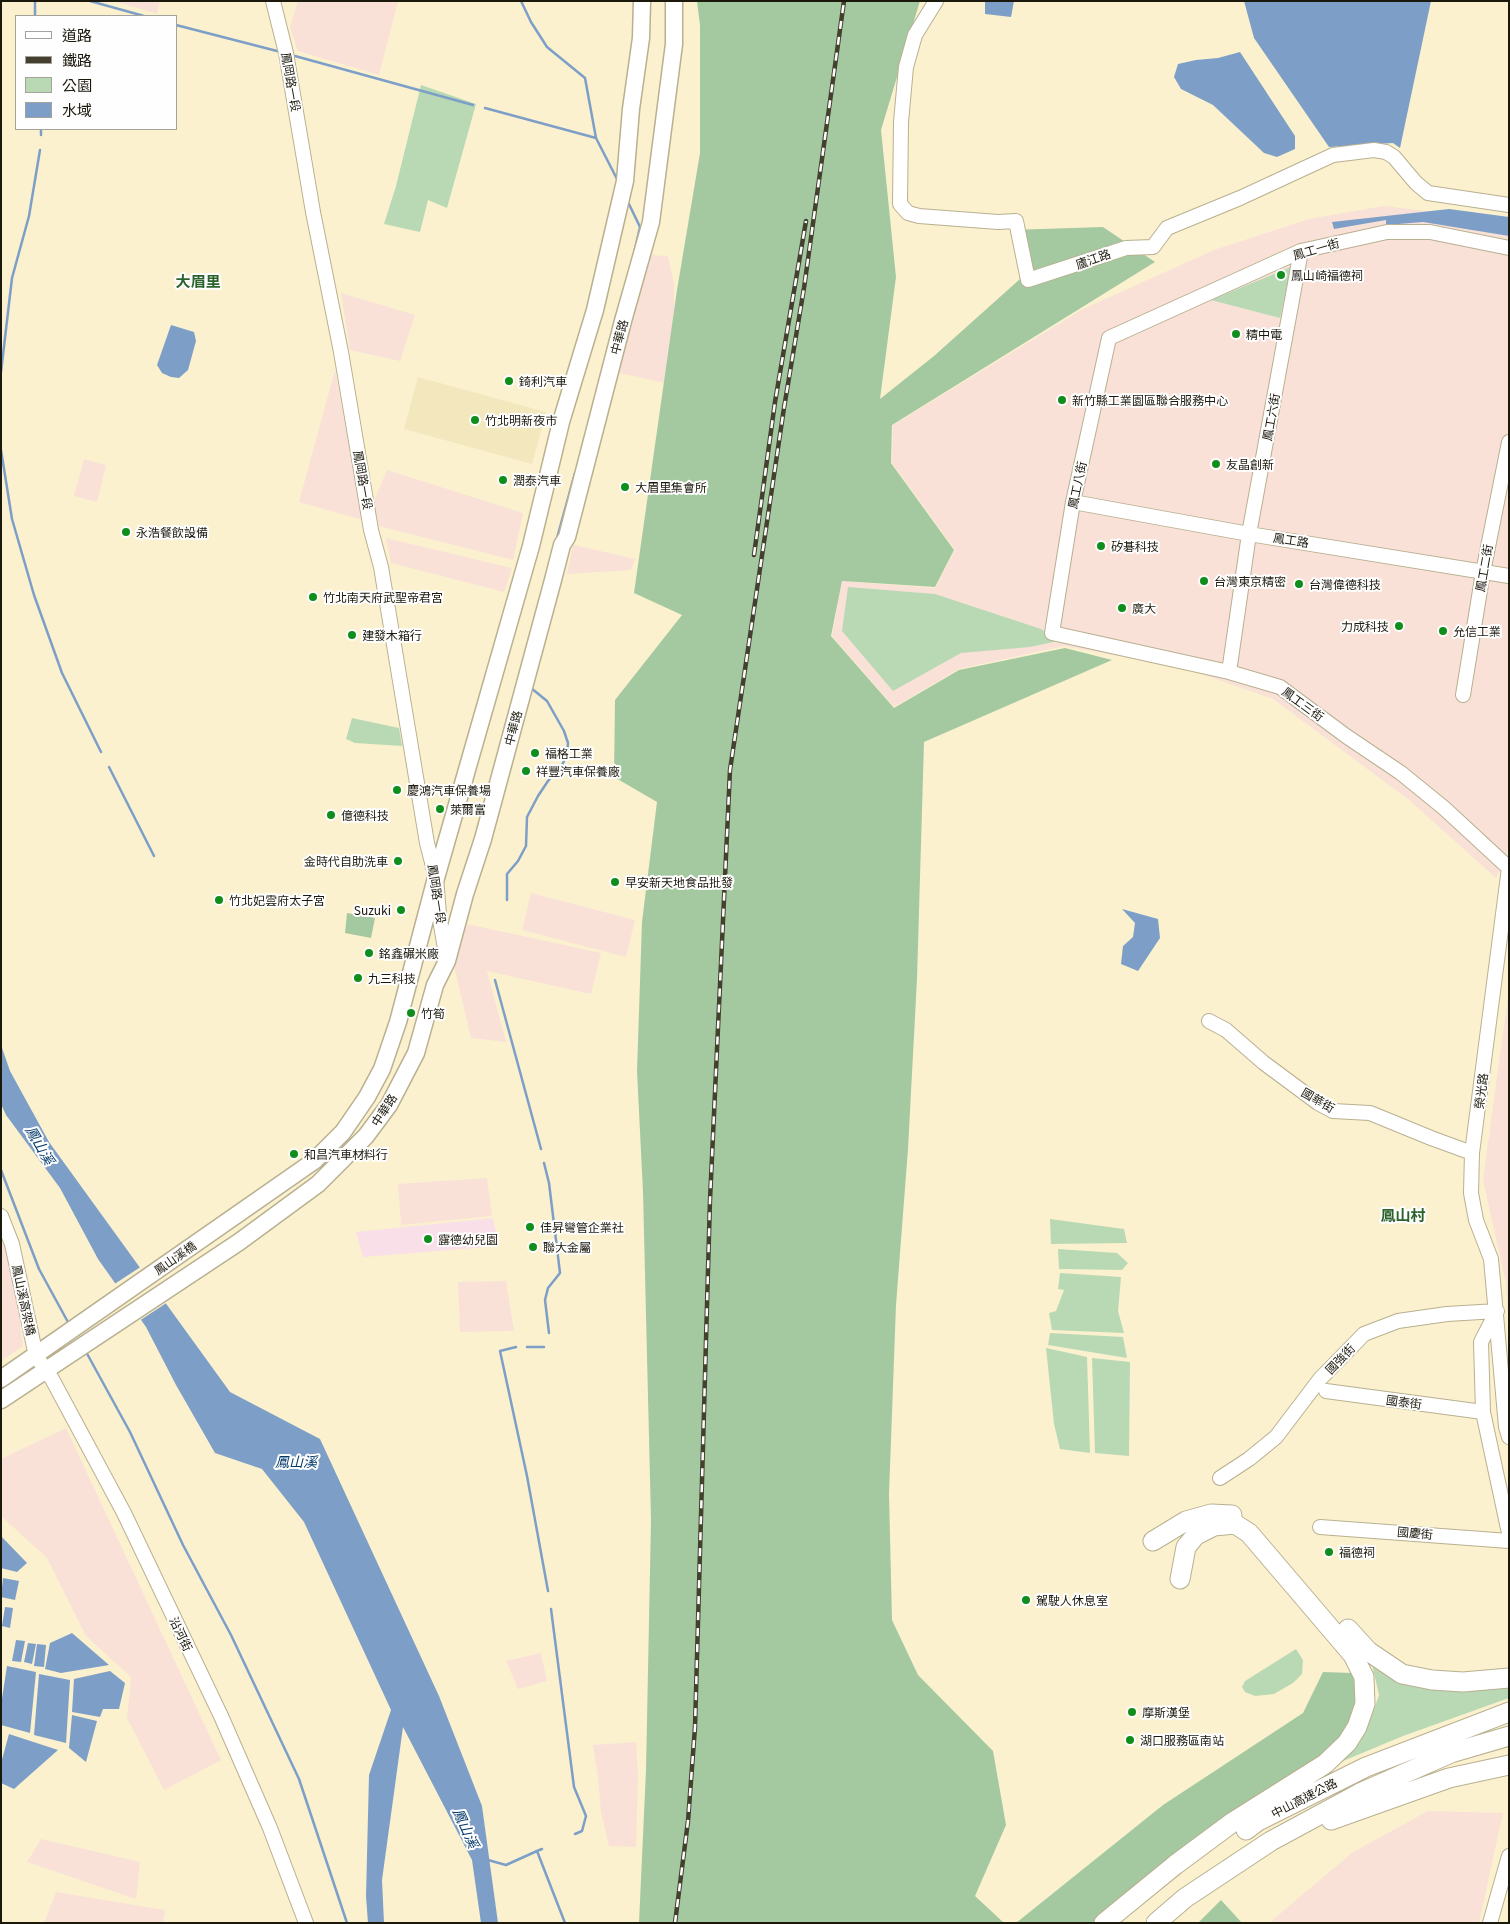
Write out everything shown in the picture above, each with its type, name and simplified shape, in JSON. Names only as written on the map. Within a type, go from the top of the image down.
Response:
[{"type":"highway","points":[[1153,1541],[1186,1520],[1211,1514],[1236,1515],[1254,1524],[1368,1651],[1402,1674],[1432,1680],[1463,1682],[1509,1678]]},
{"type":"highway","points":[[1104,1923],[1175,1865],[1233,1822],[1325,1764],[1347,1743],[1357,1727],[1364,1704],[1364,1677],[1354,1655],[1249,1533],[1235,1524],[1214,1526],[1196,1535],[1186,1548],[1180,1579]]},
{"type":"highway","name":"中山高速公路","points":[[1123,1923],[1162,1888],[1258,1821],[1366,1767],[1509,1712]]},
{"type":"highway","name":"中山高速公路","points":[[1156,1923],[1185,1898],[1271,1841],[1360,1793],[1451,1753],[1509,1736]]},
{"type":"highway","points":[[1271,1841],[1449,1778],[1509,1765]]},
{"type":"main road","name":"中華路","points":[[314,1161],[343,1132],[367,1097],[382,1069],[398,1022],[436,878],[531,546],[561,422],[595,310],[625,181],[631,109],[641,38],[642,1]]},
{"type":"main road","name":"中華路","points":[[318,1184],[366,1136],[389,1105],[416,1053],[435,985],[447,961],[465,894],[483,839],[557,562],[562,545],[567,537],[623,321],[651,222],[674,44],[674,1]]},
{"type":"main road","name":"鳳山溪橋","points":[[36,1356],[314,1161]]},
{"type":"main road","name":"鳳山溪橋","points":[[46,1370],[239,1242],[318,1184]]},
{"type":"main road","points":[[1,1379],[36,1356]]},
{"type":"main road","points":[[1,1400],[46,1370]]},
{"type":"street","name":"鳳岡路一段","points":[[273,1],[286,54],[313,212],[341,352],[371,530],[381,567],[427,843],[436,878],[447,961]]},
{"type":"street","name":"廬江路","points":[[936,1],[915,35],[906,67],[901,122],[900,204],[908,213],[919,216],[998,222],[1016,221],[1028,280],[1126,248],[1153,247],[1167,228],[1240,198],[1333,155],[1374,150],[1386,152],[1394,157],[1416,183],[1428,193],[1509,205]]},
{"type":"street","name":"鳳工一街","points":[[1109,338],[1301,250],[1387,232],[1430,232],[1509,248]]},
{"type":"street","name":"鳳工六街","points":[[1229,672],[1250,534],[1301,250]]},
{"type":"street","name":"鳳工八街","points":[[1052,633],[1073,502],[1109,338]]},
{"type":"street","name":"鳳工二街","points":[[1462,695],[1483,572],[1509,442]]},
{"type":"street","name":"鳳工路","points":[[1073,502],[1250,534],[1509,576]]},
{"type":"street","name":"鳳工三街","points":[[1052,633],[1229,672],[1280,687],[1408,779],[1444,808],[1509,868]]},
{"type":"street","name":"榮光路","points":[[1509,868],[1472,1153],[1471,1193],[1476,1220],[1491,1259],[1506,1427],[1509,1437]]},
{"type":"street","name":"國華街","points":[[1209,1021],[1226,1030],[1264,1063],[1318,1103],[1333,1111],[1370,1113],[1472,1153]]},
{"type":"street","name":"鳳山溪高架橋","points":[[1,1216],[12,1244],[36,1356]]},
{"type":"street","points":[[1497,1312],[1481,1342],[1482,1412],[1509,1533]]},
{"type":"street","name":"國強街","points":[[1220,1478],[1249,1459],[1276,1437],[1320,1380],[1364,1334],[1398,1321],[1447,1314],[1497,1312]]},
{"type":"street","name":"沿河街","points":[[36,1356],[52,1379],[124,1513],[221,1716],[270,1828],[306,1923]]},
{"type":"street","name":"國泰街","points":[[1326,1391],[1482,1412]]},
{"type":"street","name":"國慶街","points":[[1320,1526],[1509,1541]]},
{"type":"street","points":[[1490,1923],[1509,1856]]},
{"type":"shaded area","points":[[114,1],[160,1],[157,14]]},
{"type":"shaded area","points":[[298,1],[398,1],[379,75],[298,51],[290,27]]},
{"type":"shaded area","points":[[1384,206],[1509,221],[1509,849],[1496,878],[1409,800],[1273,699],[1184,668],[1064,646],[959,669],[894,707],[832,636],[842,581],[935,588],[955,550],[892,463],[893,425],[1083,309],[1214,250],[1309,219]]},
{"type":"shaded area","points":[[650,255],[668,256],[674,284],[675,385],[619,373]]},
{"type":"shaded area","points":[[341,293],[415,315],[400,361],[350,350]]},
{"type":"shaded area","points":[[335,370],[363,520],[299,502]]},
{"type":"shaded area","name":"竹北明新夜市","points":[[418,377],[546,412],[532,464],[404,429]]},
{"type":"shaded area","points":[[84,459],[106,465],[97,502],[74,496]]},
{"type":"shaded area","points":[[387,470],[523,513],[513,560],[379,526],[373,503]]},
{"type":"shaded area","points":[[386,538],[512,568],[504,592],[391,563]]},
{"type":"shaded area","points":[[573,545],[635,559],[631,570],[567,574]]},
{"type":"shaded area","points":[[531,893],[635,920],[626,957],[522,930]]},
{"type":"shaded area","points":[[467,924],[601,953],[591,994],[487,971],[506,1042],[471,1038],[454,966]]},
{"type":"shaded area","points":[[1509,989],[1509,1334],[1506,1283],[1483,1180]]},
{"type":"shaded area","points":[[487,1178],[492,1216],[401,1225],[398,1184]]},
{"type":"shaded area","name":"露德幼兒園","points":[[493,1218],[499,1246],[363,1257],[356,1232]]},
{"type":"shaded area","points":[[1,1228],[10,1248],[23,1346],[1,1361]]},
{"type":"shaded area","points":[[506,1281],[514,1331],[460,1332],[458,1282]]},
{"type":"shaded area","points":[[66,1428],[221,1760],[164,1790],[127,1718],[131,1677],[86,1636],[47,1558],[1,1516],[1,1459]]},
{"type":"shaded area","points":[[541,1653],[547,1681],[518,1689],[506,1661]]},
{"type":"shaded area","points":[[636,1742],[638,1776],[636,1847],[609,1846],[601,1812],[593,1745]]},
{"type":"shaded area","points":[[1428,1811],[1503,1813],[1479,1923],[1269,1923],[1353,1852]]},
{"type":"shaded area","points":[[41,1839],[140,1862],[136,1899],[27,1862]]},
{"type":"shaded area","points":[[56,1892],[165,1910],[163,1923],[44,1923]]},
{"type":"green space","points":[[697,1],[920,1],[881,130],[896,277],[880,399],[934,356],[1020,279],[1010,230],[1103,227],[1155,262],[892,425],[891,463],[954,550],[935,587],[842,581],[831,636],[894,708],[959,670],[1065,648],[1112,660],[924,742],[917,979],[908,1149],[896,1305],[889,1494],[892,1620],[918,1675],[993,1751],[1006,1825],[975,1896],[1004,1923],[639,1923],[646,1770],[651,1520],[643,1192],[637,1071],[642,922],[657,802],[614,777],[615,700],[682,615],[634,593],[677,290],[700,153],[700,25]]},
{"type":"green space","points":[[421,85],[476,104],[447,208],[428,200],[420,232],[384,224],[396,186]]},
{"type":"green space","points":[[1291,267],[1280,318],[1211,300]]},
{"type":"green space","points":[[848,587],[935,594],[1041,629],[1058,641],[1030,647],[961,653],[893,691],[842,631]]},
{"type":"green space","points":[[352,718],[399,728],[402,746],[355,743],[346,739]]},
{"type":"green space","points":[[347,913],[375,918],[371,938],[345,933]]},
{"type":"green space","points":[[1050,1219],[1124,1229],[1127,1243],[1051,1244]]},
{"type":"green space","points":[[1058,1249],[1117,1253],[1128,1263],[1122,1270],[1059,1269]]},
{"type":"green space","points":[[1060,1273],[1121,1277],[1118,1311],[1124,1333],[1052,1330],[1049,1313],[1056,1311],[1064,1290],[1058,1289]]},
{"type":"green space","points":[[1050,1333],[1123,1337],[1127,1358],[1048,1345]]},
{"type":"green space","points":[[1046,1348],[1087,1357],[1090,1453],[1060,1449],[1054,1424]]},
{"type":"green space","points":[[1092,1358],[1130,1362],[1129,1456],[1095,1453]]},
{"type":"green space","points":[[1296,1649],[1303,1660],[1302,1674],[1293,1683],[1274,1694],[1255,1696],[1245,1692],[1242,1687],[1245,1681]]},
{"type":"green space","points":[[1371,1660],[1509,1684],[1509,1698],[1403,1736],[1336,1764],[1368,1726],[1379,1695]]},
{"type":"green space","points":[[1323,1672],[1352,1673],[1359,1702],[1345,1732],[1328,1751],[1094,1923],[1016,1923],[1163,1805],[1303,1713]]},
{"type":"green space","points":[[1221,1900],[1242,1923],[1198,1923]]},
{"type":"water","points":[[985,1],[1014,1],[1011,17],[985,14]]},
{"type":"water","points":[[1244,1],[1431,1],[1400,148],[1393,143],[1329,147],[1254,38]]},
{"type":"water","points":[[1240,52],[1295,136],[1295,149],[1277,157],[1264,153],[1213,105],[1181,89],[1174,77],[1178,64],[1218,58]]},
{"type":"water","points":[[1449,209],[1509,217],[1509,236],[1423,222],[1386,225],[1386,220],[1334,229],[1332,222]]},
{"type":"water","points":[[171,325],[194,332],[196,341],[188,370],[179,378],[162,373],[157,365]]},
{"type":"water","points":[[1122,909],[1158,919],[1160,938],[1138,971],[1121,964],[1123,946],[1133,937],[1135,923]]},
{"type":"water","name":"鳳山溪","points":[[1,1045],[10,1071],[49,1142],[230,1392],[320,1439],[439,1696],[482,1806],[498,1923],[481,1923],[472,1860],[403,1727],[382,1880],[384,1923],[368,1923],[366,1896],[369,1775],[391,1710],[304,1522],[262,1469],[215,1453],[176,1385],[146,1327],[98,1259],[60,1188],[6,1115],[1,1104]]},
{"type":"water","points":[[1,1536],[27,1563],[17,1572],[1,1568]]},
{"type":"water","points":[[3,1578],[19,1581],[15,1600],[1,1597]]},
{"type":"water","points":[[5,1607],[13,1608],[10,1628],[2,1626]]},
{"type":"water","points":[[72,1633],[109,1665],[61,1673],[45,1669],[50,1643]]},
{"type":"water","points":[[16,1640],[25,1641],[21,1662],[12,1661]]},
{"type":"water","points":[[28,1643],[36,1644],[32,1664],[24,1662]]},
{"type":"water","points":[[37,1644],[46,1645],[44,1667],[34,1666]]},
{"type":"water","points":[[7,1666],[36,1672],[30,1733],[1,1725],[1,1705]]},
{"type":"water","points":[[110,1671],[125,1683],[119,1709],[103,1709],[100,1717],[72,1712],[74,1679]]},
{"type":"water","points":[[39,1674],[70,1680],[66,1743],[34,1735]]},
{"type":"water","points":[[72,1715],[97,1721],[86,1762],[69,1748]]},
{"type":"water","points":[[9,1734],[58,1750],[14,1789],[1,1783],[1,1763]]},
{"type":"pier","points":[[142,1266],[168,1302],[139,1321],[113,1285]]},
{"type":"waterway","points":[[35,1],[35,15]]},
{"type":"waterway","points":[[90,1],[140,15]]},
{"type":"waterway","points":[[521,1],[531,22],[547,47],[585,78],[596,138],[618,181]]},
{"type":"waterway","points":[[178,26],[277,51]]},
{"type":"waterway","points":[[295,56],[473,105]]},
{"type":"waterway","points":[[485,108],[596,138]]},
{"type":"waterway","points":[[41,130],[41,135]]},
{"type":"waterway","points":[[1,372],[12,278],[29,216],[40,150]]},
{"type":"waterway","points":[[628,202],[640,227],[633,258]]},
{"type":"waterway","points":[[1,450],[12,519],[34,595],[62,673],[101,752]]},
{"type":"waterway","points":[[557,538],[575,473]]},
{"type":"waterway","points":[[507,900],[507,874],[518,861],[526,846],[527,817],[538,796],[562,765],[567,755],[568,743],[564,731],[547,701],[531,688]]},
{"type":"waterway","points":[[109,767],[154,856]]},
{"type":"waterway","points":[[495,980],[541,1149]]},
{"type":"waterway","points":[[544,1163],[549,1183],[560,1273],[548,1288],[545,1300],[549,1333]]},
{"type":"waterway","points":[[1,1170],[39,1269],[69,1324]]},
{"type":"waterway","points":[[516,1347],[500,1351],[527,1476],[548,1591]]},
{"type":"waterway","points":[[527,1347],[544,1347]]},
{"type":"waterway","points":[[85,1350],[130,1432],[183,1545],[231,1635],[299,1779],[347,1923]]},
{"type":"waterway","points":[[551,1609],[574,1787],[586,1816],[582,1831],[575,1834]]},
{"type":"waterway","points":[[542,1849],[537,1851],[565,1923]]},
{"type":"waterway","points":[[488,1860],[506,1865],[537,1851]]},
{"type":"railway","points":[[675,1923],[688,1821],[695,1727],[710,1200],[730,770],[784,408],[804,288],[844,1]]},
{"type":"railway","points":[[754,555],[775,402],[806,221]]},
{"type":"place","name":"鳳山崎福德祠","points":[[1281,275]]},
{"type":"place","name":"精中電","points":[[1236,334]]},
{"type":"place","name":"錡利汽車","points":[[509,381]]},
{"type":"place","name":"新竹縣工業園區聯合服務中心","points":[[1062,400]]},
{"type":"place","name":"竹北明新夜市","points":[[475,420]]},
{"type":"place","name":"友晶創新","points":[[1216,464]]},
{"type":"place","name":"潤泰汽車","points":[[503,480]]},
{"type":"place","name":"大眉里集會所","points":[[625,487]]},
{"type":"place","name":"永浩餐飲設備","points":[[126,532]]},
{"type":"place","name":"矽碁科技","points":[[1101,546]]},
{"type":"place","name":"台灣東京精密","points":[[1204,581]]},
{"type":"place","name":"台灣偉德科技","points":[[1299,584]]},
{"type":"place","name":"竹北南天府武聖帝君宮","points":[[313,597]]},
{"type":"place","name":"廣大","points":[[1122,608]]},
{"type":"place","name":"力成科技","points":[[1399,626]]},
{"type":"place","name":"允信工業","points":[[1443,631]]},
{"type":"place","name":"建發木箱行","points":[[352,635]]},
{"type":"place","name":"福格工業","points":[[535,753]]},
{"type":"place","name":"祥豐汽車保養廠","points":[[526,771]]},
{"type":"place","name":"慶鴻汽車保養場","points":[[397,790]]},
{"type":"place","name":"萊爾富","points":[[440,809]]},
{"type":"place","name":"億德科技","points":[[331,815]]},
{"type":"place","name":"金時代自助洗車","points":[[398,861]]},
{"type":"place","name":"早安新天地食品批發","points":[[615,882]]},
{"type":"place","name":"竹北妃雲府太子宮","points":[[219,900]]},
{"type":"place","name":"Suzuki","points":[[401,910]]},
{"type":"place","name":"銘鑫碾米廠","points":[[369,953]]},
{"type":"place","name":"九三科技","points":[[358,978]]},
{"type":"place","name":"竹筍","points":[[411,1013]]},
{"type":"place","name":"和昌汽車材料行","points":[[294,1154]]},
{"type":"place","name":"佳昇彎管企業社","points":[[530,1227]]},
{"type":"place","name":"露德幼兒園","points":[[428,1239]]},
{"type":"place","name":"聯大金屬","points":[[533,1247]]},
{"type":"place","name":"福德祠","points":[[1329,1552]]},
{"type":"place","name":"駕駛人休息室","points":[[1026,1600]]},
{"type":"place","name":"摩斯漢堡","points":[[1132,1712]]},
{"type":"place","name":"湖口服務區南站","points":[[1130,1740]]},
{"type":"district","name":"大眉里","points":[[198,281]]},
{"type":"district","name":"鳳山村","points":[[1403,1215]]}]
